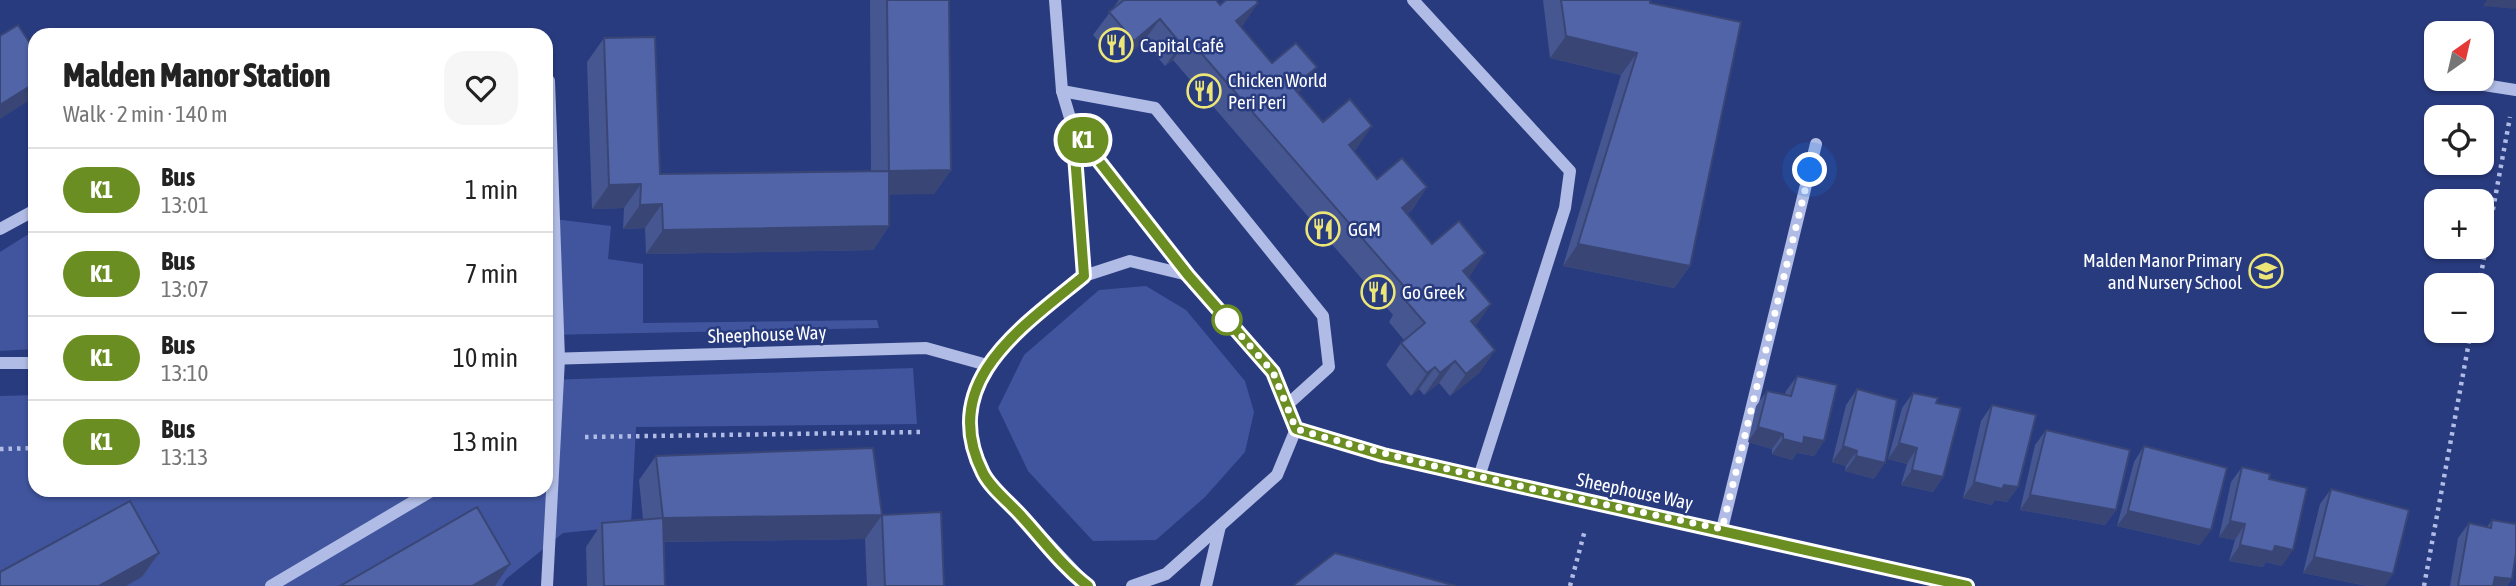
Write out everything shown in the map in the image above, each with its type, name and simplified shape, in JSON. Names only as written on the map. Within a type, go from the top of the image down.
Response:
[{"type":"street","points":[[1055,0],[1062,91],[1073,128],[1084,276]]},
{"type":"street","points":[[1413,0],[1570,171],[1565,208],[1479,477]]},
{"type":"street","points":[[2494,87],[2516,90]]},
{"type":"street","points":[[1062,91],[1155,108],[1323,316],[1329,367],[1287,405]]},
{"type":"street","points":[[1073,128],[1188,275],[1273,372],[1296,429],[1277,475],[1166,574],[1132,586]]},
{"type":"street","points":[[1722,529],[1816,144]]},
{"type":"street","points":[[0,229],[28,213]]},
{"type":"street","points":[[1080,583],[984,475],[970,437],[973,396],[987,365],[1020,328],[1084,276],[1130,261],[1188,275]]},
{"type":"street","name":"Sheephouse Way","points":[[553,359],[926,348],[987,365]]},
{"type":"street","points":[[0,363],[28,363]]},
{"type":"street","points":[[553,385],[553,475]]},
{"type":"street","name":"Sheephouse Way","points":[[1296,429],[1383,455],[1967,586]]},
{"type":"street","points":[[271,586],[421,497]]},
{"type":"street","points":[[547,586],[552,497]]},
{"type":"street","points":[[1206,586],[1220,526]]},
{"type":"path","points":[[2481,273],[2516,90]]},
{"type":"path","points":[[2424,586],[2469,343]]},
{"type":"path","points":[[555,438],[924,432]]},
{"type":"path","points":[[0,449],[28,448]]},
{"type":"path","points":[[1570,586],[1593,502]]},
{"type":"shaded area","points":[[553,219],[611,226],[608,259],[643,264],[643,323],[877,320],[879,328],[553,335]]},
{"type":"shaded area","points":[[28,234],[28,349],[0,351],[0,252]]},
{"type":"shaded area","points":[[1146,286],[1186,310],[1245,381],[1254,412],[1245,452],[1205,497],[1156,540],[1093,541],[1028,471],[998,408],[1024,355],[1099,290]]},
{"type":"shaded area","points":[[913,368],[917,424],[636,427],[631,526],[563,533],[506,579],[502,586],[0,586],[0,396],[28,395],[28,497],[553,497],[553,380]]},
{"type":"building","points":[[887,0],[949,0],[951,170],[889,171]]},
{"type":"building","points":[[1124,0],[1216,0],[1220,5],[1226,0],[1256,0],[1258,3],[1236,21],[1272,63],[1296,43],[1317,67],[1293,87],[1323,122],[1350,99],[1372,126],[1349,145],[1377,179],[1402,158],[1427,187],[1402,208],[1432,244],[1459,221],[1485,253],[1463,271],[1491,304],[1471,321],[1495,350],[1466,374],[1455,361],[1440,373],[1435,367],[1427,373],[1401,343],[1425,323],[1404,299],[1409,292],[1188,38],[1181,44],[1160,19],[1134,41],[1109,12]]},
{"type":"building","points":[[1561,0],[1650,0],[1650,3],[1741,22],[1690,266],[1578,244],[1637,53],[1566,36]]},
{"type":"building","points":[[18,25],[28,40],[28,87],[0,105],[0,36]]},
{"type":"building","points":[[655,37],[660,174],[889,171],[889,226],[663,230],[662,204],[640,205],[641,184],[609,185],[604,38]]},
{"type":"building","points":[[1797,376],[1837,385],[1824,441],[1804,437],[1803,444],[1783,439],[1783,434],[1758,427],[1767,391],[1791,396]]},
{"type":"building","points":[[1857,389],[1897,400],[1885,463],[1856,456],[1857,451],[1843,446]]},
{"type":"building","points":[[1913,393],[1938,398],[1936,403],[1961,408],[1943,477],[1912,470],[1917,448],[1899,443]]},
{"type":"building","points":[[1992,405],[2036,415],[2018,487],[2004,485],[2002,489],[1974,482]]},
{"type":"building","points":[[2046,430],[2130,450],[2116,510],[2030,495]]},
{"type":"building","points":[[2144,446],[2227,468],[2211,530],[2128,511]]},
{"type":"building","points":[[873,448],[882,515],[663,518],[656,456]]},
{"type":"building","points":[[2242,467],[2270,474],[2269,479],[2307,488],[2293,550],[2275,546],[2273,552],[2240,545],[2245,524],[2230,521]]},
{"type":"building","points":[[2331,489],[2409,510],[2393,574],[2314,557]]},
{"type":"building","points":[[130,501],[159,553],[99,586],[0,586],[0,572]]},
{"type":"building","points":[[477,507],[510,564],[472,586],[340,586]]},
{"type":"building","points":[[941,512],[944,586],[885,586],[882,515]]},
{"type":"building","points":[[663,518],[665,586],[604,586],[602,523]]},
{"type":"building","points":[[2492,520],[2516,524],[2516,553],[2512,579],[2495,577],[2493,586],[2458,586],[2469,523],[2491,528]]},
{"type":"building","points":[[1335,553],[1456,586],[1295,586]]},
{"type":"bus line","name":"K1","points":[[1088,586],[984,475],[970,437],[973,396],[987,365],[1020,328],[1084,276],[1073,128],[1188,275],[1273,372],[1296,429],[1383,455],[1967,586]]},
{"type":"place","name":"Capital Café","points":[[1116,45]]},
{"type":"place","name":"Chicken World Peri Peri","points":[[1204,91]]},
{"type":"place","name":"GGM","points":[[1323,229]]},
{"type":"place","name":"Malden Manor Primary and Nursery School","points":[[2266,271]]},
{"type":"place","name":"Go Greek","points":[[1378,292]]},
{"type":"route","points":[[1227,320],[1222,314],[1273,372],[1296,429],[1383,455],[1722,529],[1810,170]]}]
